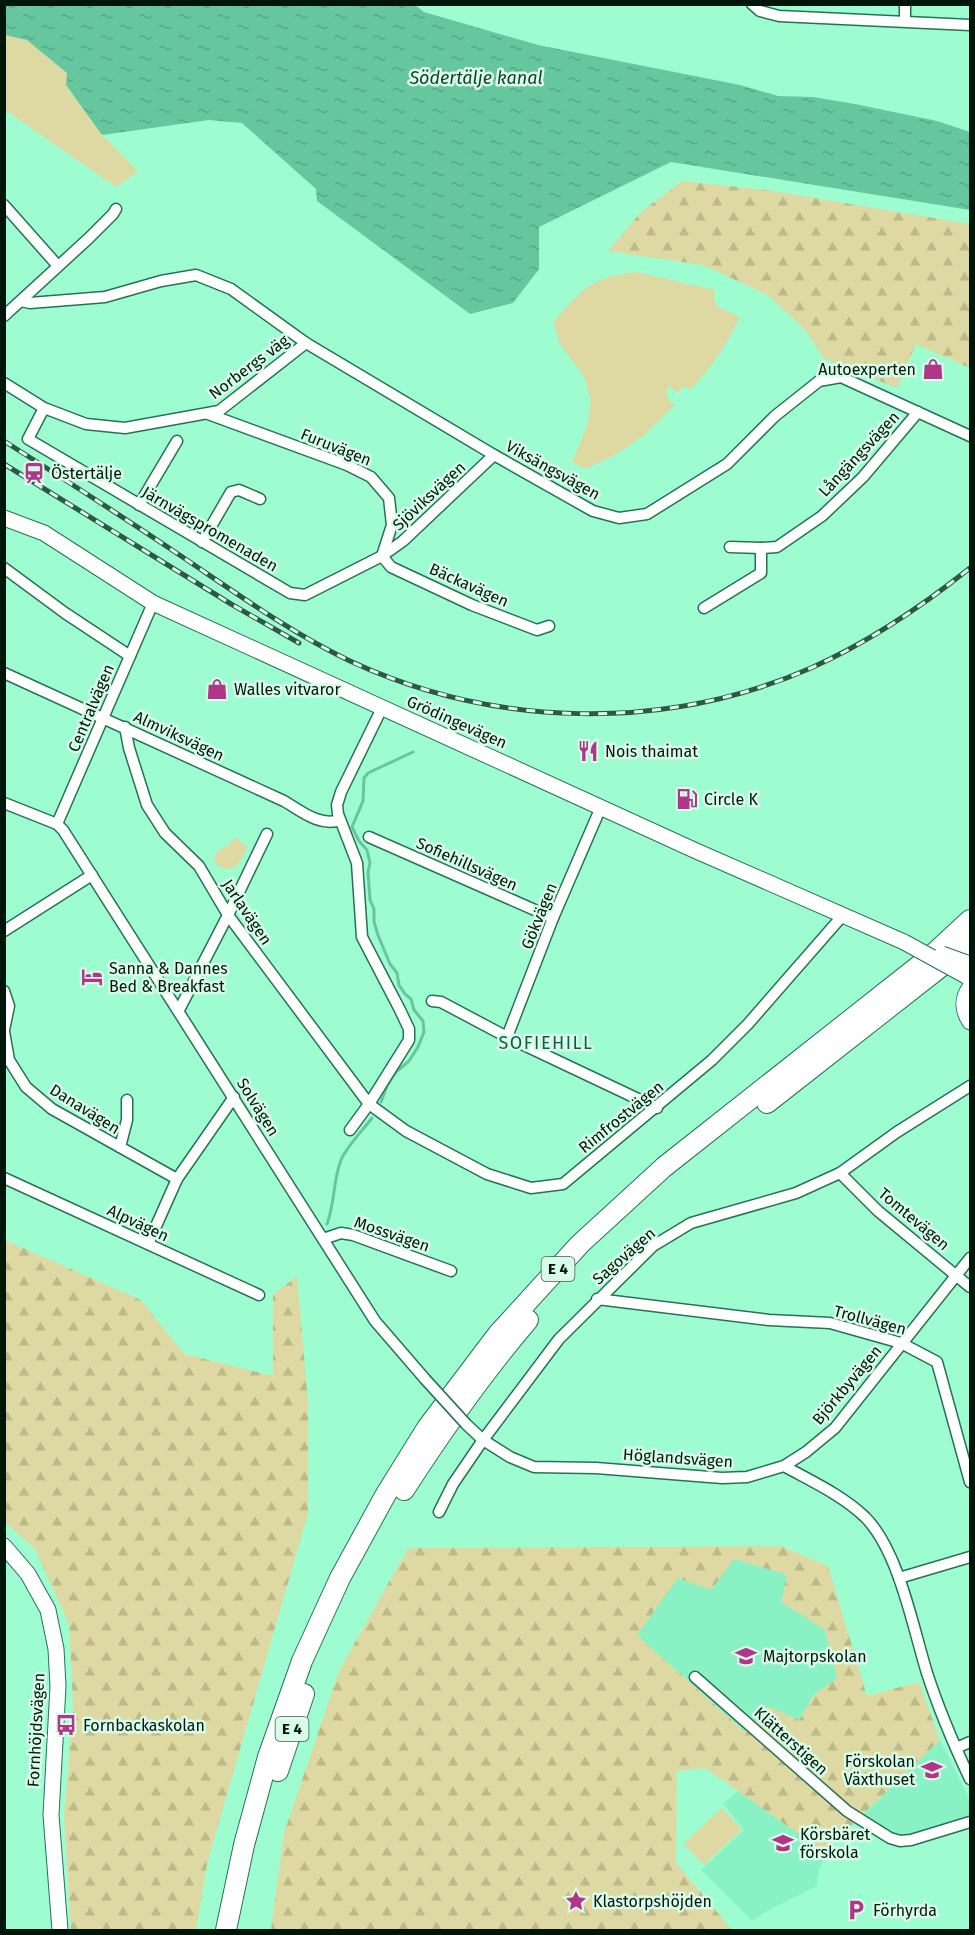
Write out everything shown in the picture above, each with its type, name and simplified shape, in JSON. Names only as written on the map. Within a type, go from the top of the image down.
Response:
[{"type":"highway","name":"E 4","points":[[226,1930],[244,1845],[268,1757],[302,1662],[340,1578],[386,1494],[427,1428],[498,1334],[580,1244],[664,1167],[930,957],[970,920]]},
{"type":"highway","name":"E 4","points":[[239,1930],[256,1848],[279,1764],[312,1671],[375,1538],[396,1501],[440,1434],[500,1353],[541,1304],[591,1251],[675,1175],[933,972],[970,940]]},
{"type":"street","points":[[752,4],[760,10],[779,16],[970,25]]},
{"type":"street","points":[[905,4],[905,21]]},
{"type":"street","points":[[4,205],[58,266]]},
{"type":"street","points":[[4,316],[101,226],[116,209]]},
{"type":"street","name":"Viksängsvägen","points":[[21,301],[30,303],[105,297],[161,281],[196,275],[231,289],[306,343],[494,455],[593,511],[619,518],[647,514],[727,464],[775,416],[819,381],[841,377],[970,436]]},
{"type":"street","name":"Norbergs väg","points":[[4,383],[44,408],[86,424],[125,428],[219,411],[306,343]]},
{"type":"street","name":"Järnvägspromenaden","points":[[44,408],[28,439],[290,593],[305,594],[382,556]]},
{"type":"street","name":"Långängsvägen","points":[[730,548],[777,547],[822,516],[863,477],[918,412]]},
{"type":"street","name":"Furuvägen","points":[[208,414],[347,465],[371,477],[389,498],[392,525],[382,556]]},
{"type":"street","points":[[140,505],[177,441]]},
{"type":"street","name":"Sjöviksvägen","points":[[382,556],[404,541],[494,455]]},
{"type":"street","points":[[202,542],[231,492],[238,490],[260,499]]},
{"type":"street","name":"Grödingevägen","points":[[4,518],[44,533],[153,603],[904,942],[969,979],[964,1007],[970,1022]]},
{"type":"street","points":[[704,608],[761,573],[761,548]]},
{"type":"street","name":"Bäckavägen","points":[[382,556],[391,567],[472,605],[537,630],[549,626]]},
{"type":"street","points":[[4,567],[81,624],[130,656]]},
{"type":"street","name":"Centralvägen","points":[[57,824],[153,603]]},
{"type":"street","name":"Almviksvägen","points":[[4,673],[284,801],[320,821],[333,823],[340,820]]},
{"type":"street","points":[[350,1130],[409,1040],[409,1029],[362,937],[357,863],[340,820],[338,805],[341,792],[382,708]]},
{"type":"street","name":"Jarlavägen","points":[[125,728],[147,805],[165,833],[199,866],[228,915],[369,1104]]},
{"type":"street","points":[[4,803],[57,824]]},
{"type":"street","name":"Gökvägen","points":[[507,1037],[553,918],[601,807]]},
{"type":"street","name":"Solvägen","points":[[57,824],[179,1010],[375,1321],[425,1379],[483,1440]]},
{"type":"street","points":[[179,1010],[267,834]]},
{"type":"street","name":"Sofiehillsvägen","points":[[369,837],[553,918]]},
{"type":"street","points":[[4,930],[92,875]]},
{"type":"street","name":"Rimfrostvägen","points":[[369,1104],[406,1131],[487,1174],[531,1188],[563,1184],[712,1060],[748,1024],[844,914]]},
{"type":"street","name":"Danavägen","points":[[4,991],[9,1006],[4,1031],[9,1060],[26,1087],[52,1110],[177,1179]]},
{"type":"street","points":[[432,1001],[441,1002],[507,1037],[657,1108]]},
{"type":"street","name":"Sagovägen","points":[[439,1512],[453,1484],[483,1440],[559,1339],[653,1246],[690,1223],[796,1193],[840,1173],[897,1132],[970,1086]]},
{"type":"street","points":[[148,1244],[177,1179],[234,1097]]},
{"type":"street","name":"Danavägen","points":[[120,1148],[127,1120],[128,1100]]},
{"type":"street","name":"Tomtevägen","points":[[840,1173],[878,1211],[970,1287]]},
{"type":"street","name":"Alpvägen","points":[[4,1178],[259,1295]]},
{"type":"street","name":"Mossvägen","points":[[323,1239],[341,1233],[353,1235],[451,1271]]},
{"type":"street","name":"Björkbyvägen","points":[[784,1466],[806,1452],[835,1428],[970,1258]]},
{"type":"street","name":"Trollvägen","points":[[597,1299],[769,1320],[831,1323],[902,1343],[937,1362],[970,1482]]},
{"type":"street","name":"Höglandsvägen","points":[[483,1440],[510,1457],[534,1467],[596,1468],[722,1478],[747,1477],[784,1466]]},
{"type":"street","points":[[784,1466],[828,1490],[865,1517],[888,1553],[899,1578],[928,1676],[970,1779]]},
{"type":"street","name":"Fornhöjdsvägen","points":[[4,1546],[28,1574],[48,1610],[56,1648],[58,1686],[51,1815],[60,1930]]},
{"type":"street","points":[[899,1578],[970,1557]]},
{"type":"street","name":"Klätterstigen","points":[[695,1677],[847,1811],[890,1838],[911,1840],[970,1822]]},
{"type":"street","points":[[956,1748],[970,1742]]},
{"type":"shaded area","name":"Majtorpskolan","points":[[734,1559],[788,1575],[781,1602],[825,1629],[837,1678],[813,1696],[799,1720],[745,1732],[637,1635],[678,1577]]},
{"type":"shaded area","name":"Förskolan Växthuset","points":[[940,1740],[970,1800],[970,1816],[905,1837],[891,1834],[864,1814]]},
{"type":"shaded area","name":"Körsbäret förskola","points":[[777,1761],[849,1823],[826,1855],[819,1870],[817,1886],[752,1921],[701,1870],[744,1830],[723,1803]]},
{"type":"green space","points":[[4,35],[27,40],[67,73],[66,86],[102,135],[138,171],[116,187],[5,110]]},
{"type":"green space","points":[[682,181],[767,190],[970,224],[970,368],[916,344],[897,388],[823,358],[807,332],[768,295],[703,265],[608,251],[641,212]]},
{"type":"green space","points":[[637,272],[715,290],[714,300],[718,307],[740,317],[718,356],[690,390],[685,386],[677,393],[670,386],[666,390],[669,400],[675,405],[643,436],[615,455],[585,469],[572,462],[587,425],[591,402],[584,376],[559,343],[553,322],[589,286],[608,277]]},
{"type":"green space","points":[[235,837],[248,847],[238,864],[226,870],[217,865],[214,859],[217,851],[229,845]]},
{"type":"green space","points":[[5,1240],[141,1300],[184,1354],[273,1376],[273,1295],[297,1276],[308,1402],[308,1513],[207,1864],[196,1930],[71,1930],[64,1817],[73,1706],[69,1624],[35,1549],[5,1522]]},
{"type":"green space","points":[[781,1546],[828,1566],[867,1696],[919,1682],[940,1740],[824,1852],[705,1768],[677,1771],[676,1863],[732,1930],[271,1930],[284,1833],[339,1671],[408,1548]],"holes":[[[734,1559],[787,1575],[781,1602],[825,1630],[837,1678],[813,1696],[799,1720],[768,1706],[745,1732],[637,1635],[678,1578],[711,1590]]]},
{"type":"green space","points":[[722,1808],[742,1829],[704,1865],[683,1844]]},
{"type":"water","name":"Södertälje kanal","points":[[4,5],[415,5],[424,12],[538,45],[740,85],[778,96],[813,97],[855,104],[937,121],[970,132],[970,210],[671,162],[539,227],[539,269],[513,303],[470,314],[317,201],[316,189],[242,123],[209,120],[102,135],[66,85],[67,73],[27,40],[5,35]]},
{"type":"waterway","points":[[381,1102],[396,1072],[409,1061],[418,1047],[424,1032],[423,1021],[414,1010],[411,999],[399,985],[397,973],[390,964],[378,935],[374,922],[374,909],[370,900],[368,872],[370,863],[367,850],[352,827],[363,801],[364,778],[368,773],[413,752]]},
{"type":"waterway","points":[[327,1224],[341,1160],[372,1118]]},
{"type":"railway","points":[[4,441],[264,612],[328,650],[405,683],[462,699],[521,710],[580,714],[639,712],[698,703],[755,689],[811,668],[853,647],[913,610],[970,568]]},
{"type":"railway","points":[[4,464],[231,604],[299,643]]},
{"type":"place","name":"Autoexperten","points":[[933,369]]},
{"type":"place","name":"Östertälje","points":[[34,473]]},
{"type":"place","name":"Walles vitvaror","points":[[217,689]]},
{"type":"place","name":"Nois thaimat","points":[[588,751]]},
{"type":"place","name":"Circle K","points":[[687,799]]},
{"type":"place","name":"Sanna & Dannes Bed & Breakfast","points":[[92,977]]},
{"type":"place","name":"Majtorpskolan","points":[[746,1656]]},
{"type":"place","name":"Fornbackaskolan","points":[[66,1725]]},
{"type":"place","name":"Förskolan Växthuset","points":[[932,1770]]},
{"type":"place","name":"Körsbäret förskola","points":[[783,1843]]},
{"type":"place","name":"Klastorpshöjden","points":[[576,1901]]},
{"type":"place","name":"Förhyrda","points":[[856,1910]]},
{"type":"district","name":"SOFIEHILL","points":[[546,1043]]}]
